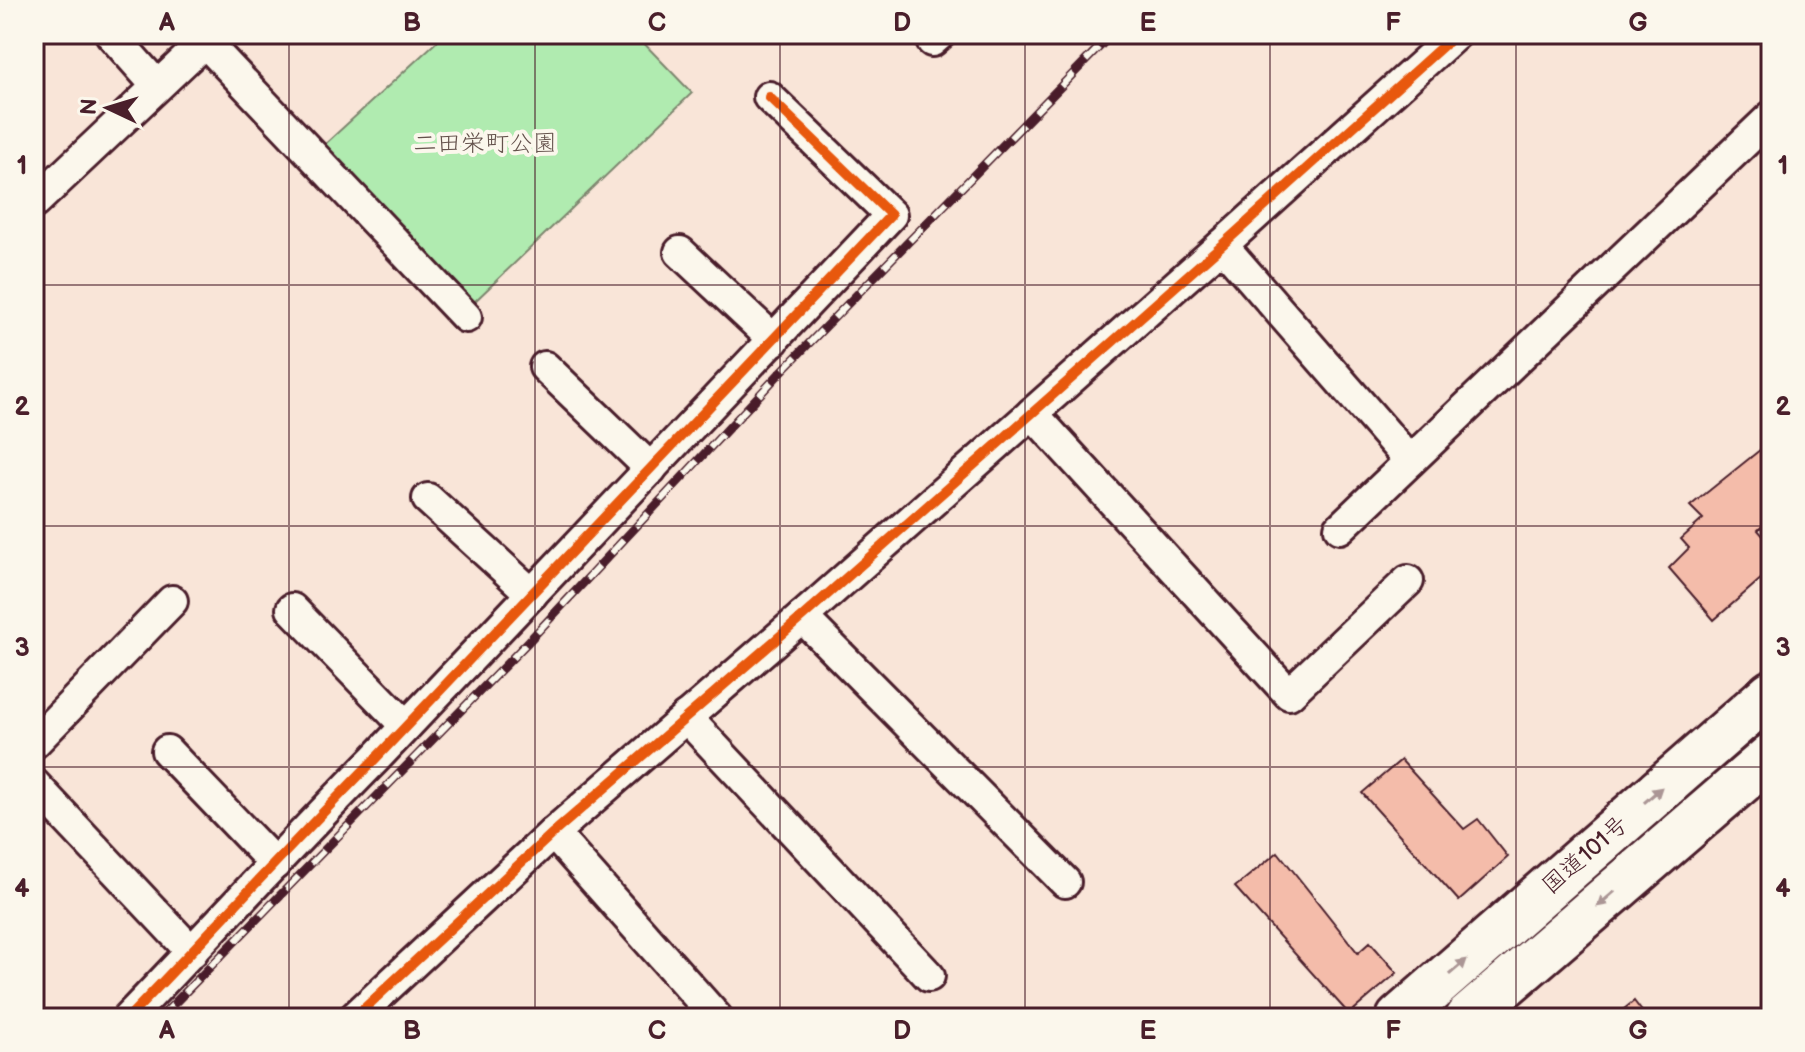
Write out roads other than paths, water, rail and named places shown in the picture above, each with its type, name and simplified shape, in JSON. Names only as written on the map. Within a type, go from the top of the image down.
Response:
[{"type":"highway","name":"国道101号","points":[[1399,1018],[1771,693]]},
{"type":"highway","name":"国道101号","points":[[1467,1018],[1771,756]]},
{"type":"street","points":[[111,34],[157,86]]},
{"type":"street","points":[[354,1018],[553,833],[802,617],[1456,34]]},
{"type":"street","points":[[34,203],[209,38],[466,317]]},
{"type":"street","points":[[128,1018],[891,215],[769,97]]},
{"type":"street","points":[[1340,528],[1771,117]]},
{"type":"street","points":[[1222,245],[1410,461]]},
{"type":"street","points":[[680,252],[774,340]]},
{"type":"street","points":[[545,367],[651,469]]},
{"type":"street","points":[[1032,413],[1289,694],[1408,581]]},
{"type":"street","points":[[428,499],[532,594]]},
{"type":"street","points":[[34,743],[172,601]]},
{"type":"street","points":[[292,609],[406,726]]},
{"type":"street","points":[[802,617],[1065,882]]},
{"type":"street","points":[[686,717],[929,976]]},
{"type":"street","points":[[167,751],[275,864]]},
{"type":"street","points":[[34,784],[192,952]]},
{"type":"street","points":[[553,833],[717,1018]]},
{"type":"railway","points":[[160,1018],[527,643],[780,373],[1112,34]]},
{"type":"park label","name":"二田栄町公園","points":[[485,143]]}]
